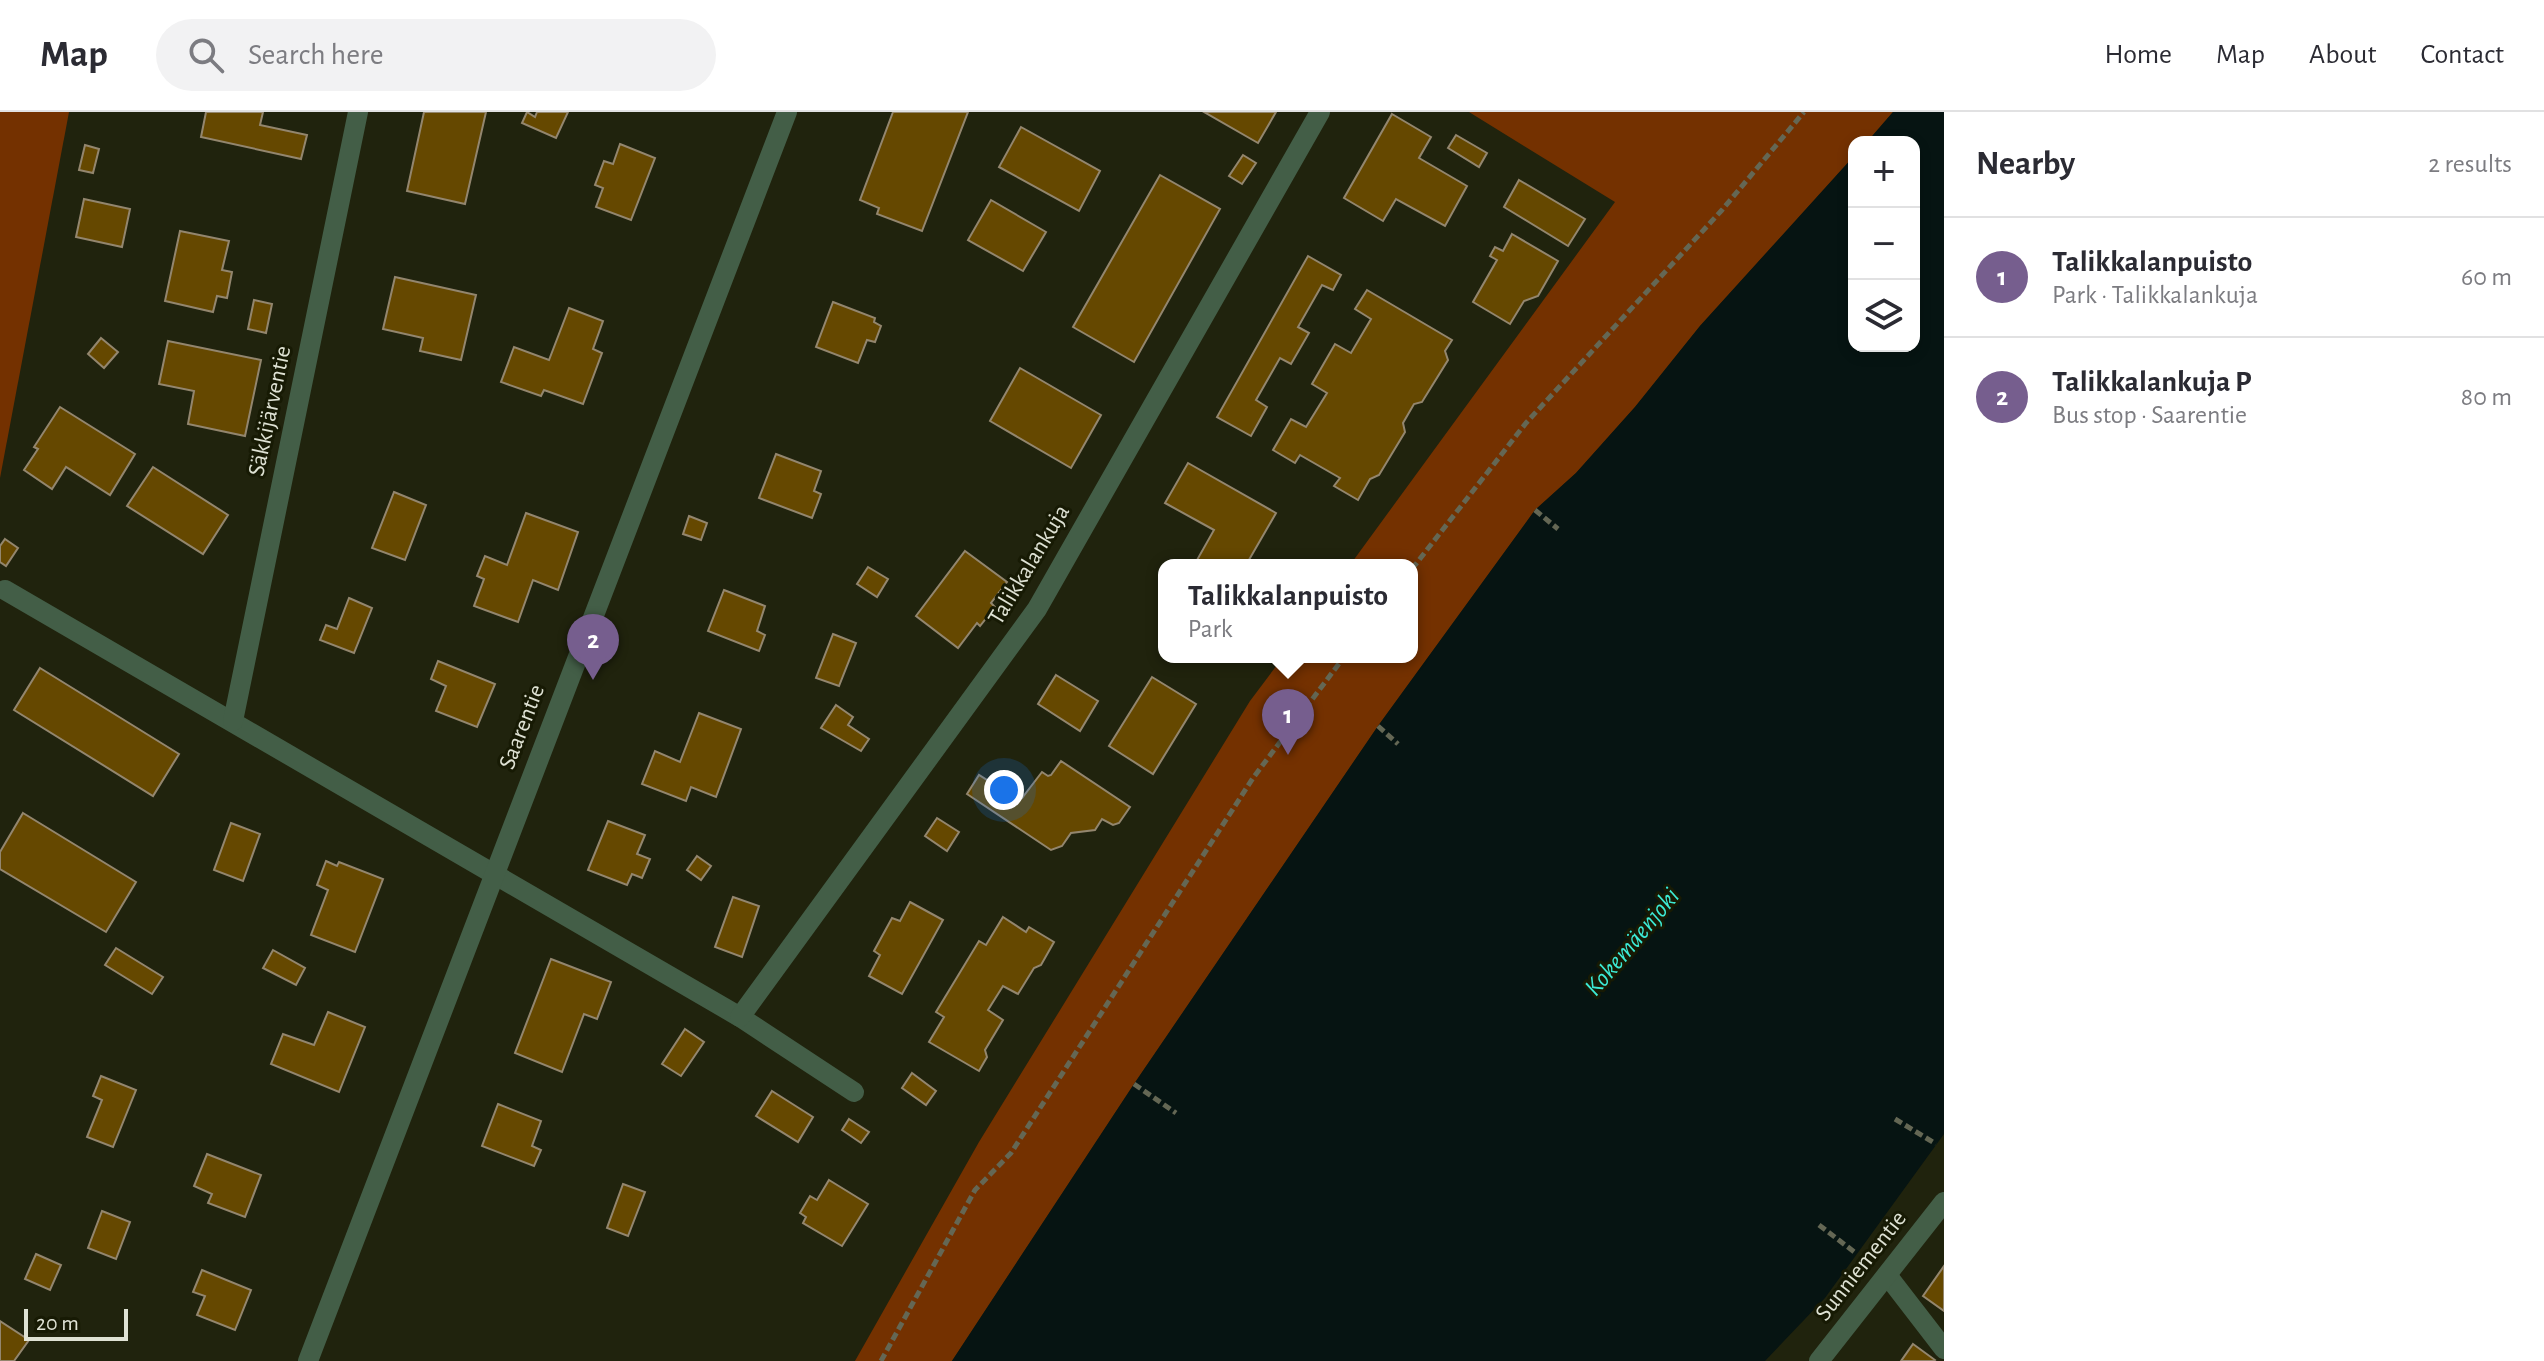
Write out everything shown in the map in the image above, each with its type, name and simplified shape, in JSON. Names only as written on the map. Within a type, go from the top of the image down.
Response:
[{"type":"street","name":"Säkkijärventie","points":[[233,721],[358,112]]},
{"type":"street","name":"Saarentie","points":[[308,1361],[787,112]]},
{"type":"street","name":"Talikkalankuja","points":[[740,1017],[1037,609],[1320,112]]},
{"type":"street","points":[[5,590],[740,1017],[854,1092]]},
{"type":"street","name":"Sunniementie","points":[[1819,1361],[1944,1202]]},
{"type":"street","points":[[1887,1275],[1944,1349]]},
{"type":"path","points":[[1418,561],[1526,423],[1722,210],[1804,112]]},
{"type":"path","points":[[1535,510],[1558,529]]},
{"type":"path","points":[[881,1361],[975,1190],[1011,1153],[1253,778],[1339,663]]},
{"type":"path","points":[[1378,726],[1398,744]]},
{"type":"path","points":[[1134,1084],[1176,1113]]},
{"type":"path","points":[[1895,1119],[1936,1144]]},
{"type":"path","points":[[1819,1225],[1857,1254]]},
{"type":"shaded area","points":[[0,112],[69,112],[0,478]]},
{"type":"shaded area","points":[[1469,112],[1893,112],[1872,136],[1848,136],[1848,163],[1700,326],[1635,407],[1576,473],[1535,510],[1378,726],[1134,1084],[952,1361],[855,1361],[979,1142],[1250,701],[1278,663],[1418,663],[1418,559],[1354,559],[1615,202]]},
{"type":"water","name":"Kokemäenjoki","points":[[1893,112],[1944,112],[1944,1134],[1825,1298],[1765,1361],[952,1361],[1134,1084],[1378,726],[1535,510],[1576,473],[1635,407],[1700,326],[1848,163],[1848,352],[1920,352],[1920,136],[1872,136]]},
{"type":"building","points":[[206,112],[263,112],[260,125],[307,135],[301,159],[201,137]]},
{"type":"building","points":[[424,112],[486,112],[465,204],[407,191]]},
{"type":"building","points":[[527,112],[535,117],[537,112],[568,112],[556,138],[522,123]]},
{"type":"building","points":[[893,112],[968,112],[922,231],[877,214],[879,208],[860,200]]},
{"type":"building","points":[[1204,112],[1276,112],[1258,143]]},
{"type":"building","points":[[1392,114],[1431,137],[1419,158],[1467,186],[1445,226],[1396,199],[1383,221],[1344,198]]},
{"type":"building","points":[[1021,127],[1100,171],[1079,211],[999,167]]},
{"type":"building","points":[[1456,135],[1487,153],[1479,167],[1448,148]]},
{"type":"building","points":[[620,144],[655,158],[631,220],[596,207],[603,188],[595,185],[604,161],[613,164]]},
{"type":"building","points":[[85,145],[99,149],[93,173],[79,170]]},
{"type":"building","points":[[1243,155],[1256,163],[1242,184],[1229,176]]},
{"type":"building","points":[[1160,175],[1220,209],[1134,362],[1073,327]]},
{"type":"building","points":[[1519,180],[1585,219],[1568,246],[1504,207]]},
{"type":"building","points":[[84,199],[130,209],[122,247],[76,237]]},
{"type":"building","points":[[991,200],[1046,232],[1023,271],[968,240]]},
{"type":"building","points":[[180,231],[229,241],[222,270],[232,272],[227,298],[217,296],[213,312],[165,301]]},
{"type":"building","points":[[1512,234],[1558,261],[1538,296],[1524,301],[1510,324],[1473,302],[1497,260],[1490,256],[1495,247],[1503,251]]},
{"type":"building","points":[[1308,256],[1341,275],[1333,290],[1322,285],[1298,327],[1309,333],[1291,364],[1280,358],[1256,400],[1267,407],[1251,436],[1217,417]]},
{"type":"building","points":[[395,277],[476,295],[461,360],[420,351],[423,338],[383,329]]},
{"type":"building","points":[[1367,290],[1452,340],[1445,351],[1448,360],[1422,402],[1414,404],[1403,423],[1405,432],[1379,475],[1370,479],[1358,500],[1334,486],[1340,478],[1300,455],[1295,463],[1273,450],[1291,419],[1306,427],[1327,393],[1312,384],[1335,344],[1351,353],[1371,319],[1355,309]]},
{"type":"building","points":[[254,300],[272,304],[266,333],[248,329]]},
{"type":"building","points":[[833,302],[875,318],[874,322],[881,326],[875,342],[867,340],[858,363],[816,347]]},
{"type":"building","points":[[569,308],[603,321],[593,349],[602,353],[583,404],[544,390],[541,396],[501,382],[514,347],[549,360]]},
{"type":"building","points":[[101,338],[118,352],[104,368],[88,354]]},
{"type":"building","points":[[168,341],[261,360],[245,436],[188,424],[194,391],[159,384]]},
{"type":"building","points":[[1020,368],[1101,415],[1071,468],[990,421]]},
{"type":"building","points":[[60,407],[135,454],[110,495],[66,467],[52,489],[24,470],[38,449],[34,447]]},
{"type":"building","points":[[776,454],[821,471],[814,491],[821,494],[812,518],[759,498]]},
{"type":"building","points":[[1188,463],[1276,513],[1249,559],[1198,559],[1214,530],[1165,503]]},
{"type":"building","points":[[153,467],[228,515],[203,554],[127,506]]},
{"type":"building","points":[[394,492],[426,505],[405,560],[372,548]]},
{"type":"building","points":[[526,513],[578,532],[558,590],[533,580],[518,622],[474,606],[484,579],[477,576],[485,556],[507,565]]},
{"type":"building","points":[[689,516],[707,523],[701,540],[683,534]]},
{"type":"building","points":[[5,539],[18,548],[6,566],[0,562],[0,546]]},
{"type":"building","points":[[965,551],[1007,582],[991,603],[995,607],[980,626],[977,623],[958,648],[916,616]]},
{"type":"building","points":[[868,567],[888,579],[877,597],[857,584]]},
{"type":"building","points":[[724,590],[765,606],[757,631],[765,635],[759,651],[708,631]]},
{"type":"building","points":[[349,598],[372,608],[354,653],[320,640],[326,625],[337,629]]},
{"type":"building","points":[[833,634],[856,643],[839,686],[816,678]]},
{"type":"building","points":[[438,661],[495,684],[477,727],[436,711],[446,686],[431,679]]},
{"type":"building","points":[[40,668],[179,754],[153,796],[14,710]]},
{"type":"building","points":[[1056,675],[1098,701],[1080,731],[1038,704]]},
{"type":"building","points":[[1152,677],[1196,704],[1153,774],[1109,746]]},
{"type":"building","points":[[836,705],[853,717],[848,725],[869,739],[861,751],[821,728]]},
{"type":"building","points":[[699,713],[741,729],[716,797],[691,787],[686,801],[642,784],[655,751],[680,762]]},
{"type":"building","points":[[1061,761],[1130,807],[1119,823],[1113,825],[1102,819],[1095,830],[1071,833],[1062,846],[1051,850],[967,794],[979,775],[1017,799],[1022,798],[1042,772],[1051,775]]},
{"type":"building","points":[[23,813],[136,882],[106,932],[0,869],[0,852]]},
{"type":"building","points":[[937,818],[959,832],[947,851],[925,836]]},
{"type":"building","points":[[608,821],[645,835],[637,854],[650,859],[642,878],[632,874],[627,885],[588,870]]},
{"type":"building","points":[[231,823],[260,834],[243,881],[214,870]]},
{"type":"building","points":[[697,856],[711,866],[701,880],[687,870]]},
{"type":"building","points":[[326,861],[337,866],[339,862],[383,879],[355,952],[311,935],[328,890],[317,885]]},
{"type":"building","points":[[733,897],[759,906],[742,957],[715,947]]},
{"type":"building","points":[[910,902],[943,920],[902,994],[869,976],[880,955],[874,951],[892,918],[900,921]]},
{"type":"building","points":[[1003,917],[1026,932],[1029,927],[1054,942],[1041,965],[1034,968],[1018,994],[1003,986],[988,1010],[1003,1020],[985,1050],[987,1057],[979,1071],[929,1042],[944,1017],[936,1012],[979,941],[986,945]]},
{"type":"building","points":[[116,948],[163,977],[152,994],[105,965]]},
{"type":"building","points":[[273,950],[305,968],[296,985],[263,968]]},
{"type":"building","points":[[551,959],[611,982],[597,1019],[584,1014],[562,1072],[515,1053]]},
{"type":"building","points":[[328,1012],[365,1027],[339,1092],[271,1064],[283,1034],[314,1045]]},
{"type":"building","points":[[685,1029],[704,1042],[681,1076],[662,1064]]},
{"type":"building","points":[[912,1073],[936,1091],[926,1105],[902,1088]]},
{"type":"building","points":[[101,1076],[136,1090],[113,1147],[87,1137],[102,1100],[93,1096]]},
{"type":"building","points":[[772,1091],[813,1117],[798,1142],[756,1116]]},
{"type":"building","points":[[498,1104],[541,1121],[532,1146],[541,1150],[534,1166],[482,1146]]},
{"type":"building","points":[[849,1119],[869,1132],[861,1143],[842,1130]]},
{"type":"building","points":[[207,1154],[261,1175],[245,1217],[208,1203],[212,1194],[194,1186]]},
{"type":"building","points":[[829,1180],[868,1204],[842,1246],[803,1223],[806,1217],[800,1213],[810,1196],[817,1200]]},
{"type":"building","points":[[623,1184],[645,1192],[628,1236],[607,1228]]},
{"type":"building","points":[[102,1211],[130,1222],[116,1259],[88,1248]]},
{"type":"building","points":[[36,1254],[61,1265],[50,1290],[25,1279]]},
{"type":"building","points":[[1944,1266],[1944,1311],[1923,1296]]},
{"type":"building","points":[[202,1270],[251,1290],[235,1330],[197,1315],[205,1296],[193,1292]]},
{"type":"building","points":[[0,1321],[29,1340],[14,1361],[0,1361]]},
{"type":"building","points":[[1913,1344],[1935,1360],[1901,1361]]},
{"type":"place","name":"Talikkalankuja P","points":[[593,680]]},
{"type":"place","name":"Talikkalanpuisto","points":[[1288,755]]}]
